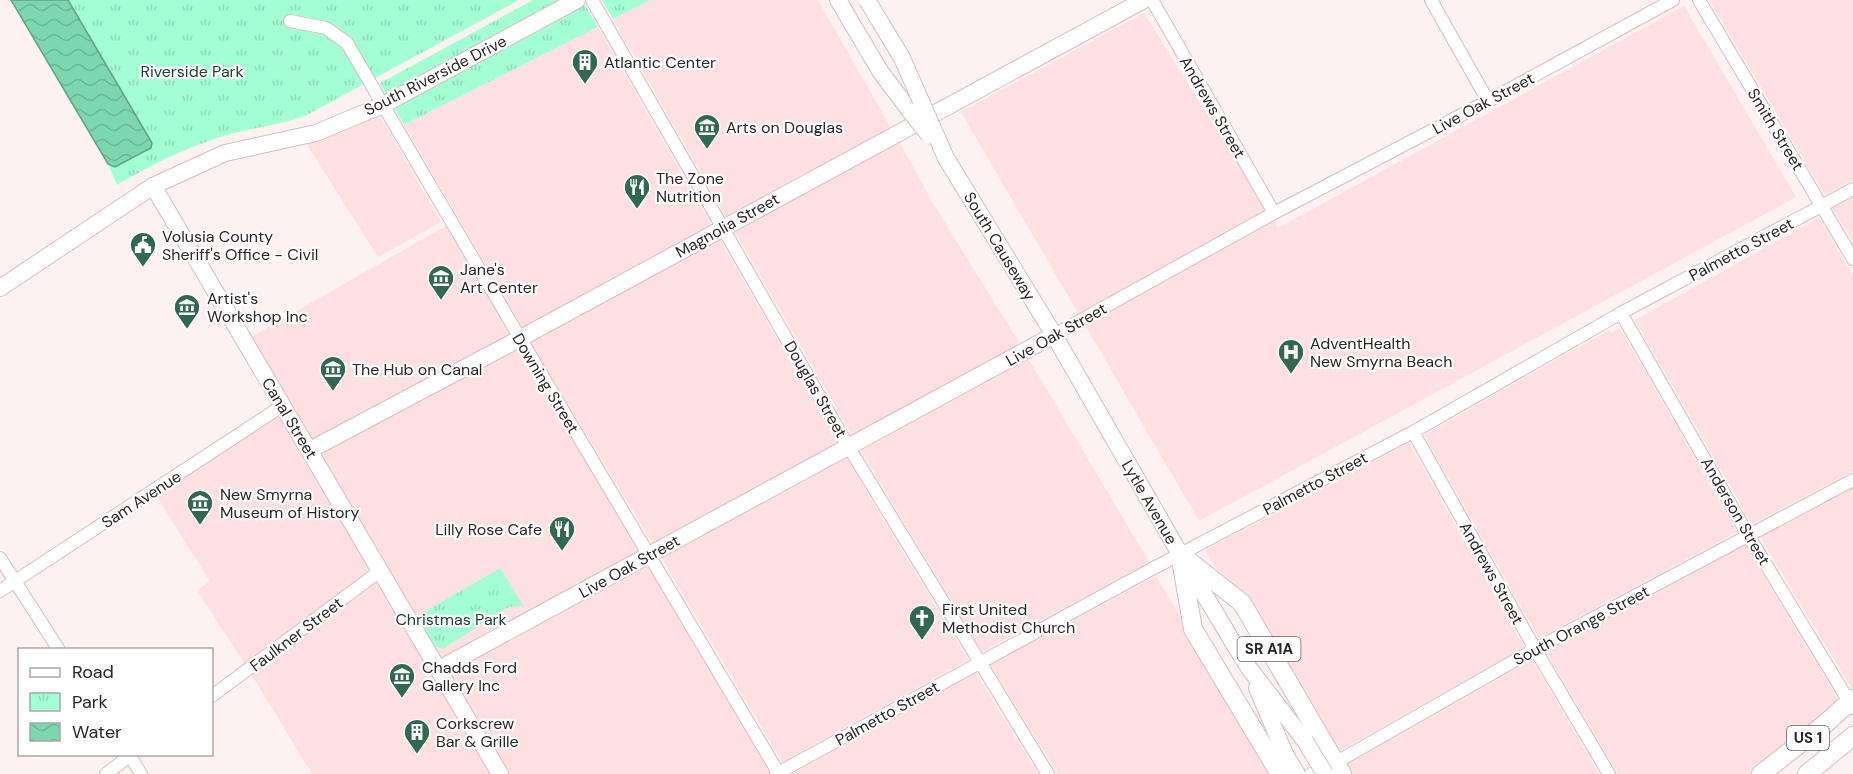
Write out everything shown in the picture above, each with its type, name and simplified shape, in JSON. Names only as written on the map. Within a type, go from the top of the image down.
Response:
[{"type":"main road","name":"SR A1A","points":[[1180,554],[1242,603],[1334,770]]},
{"type":"main road","name":"SR A1A","points":[[1180,554],[1193,629],[1280,774]]},
{"type":"main road","name":"US 1","points":[[1761,774],[1852,703]]},
{"type":"main road","name":"US 1","points":[[1807,774],[1853,736]]},
{"type":"street","name":"South Riverside Drive","points":[[0,288],[153,186],[225,153],[316,133],[383,105],[577,0]]},
{"type":"street","name":"Douglas Street","points":[[592,0],[848,446],[1048,774]]},
{"type":"street","name":"South Causeway","points":[[838,0],[880,71],[946,158],[1054,334]]},
{"type":"street","name":"South Causeway","points":[[867,0],[902,58],[946,158]]},
{"type":"street","name":"Magnolia Street","points":[[310,450],[1144,0]]},
{"type":"street","name":"Andrews Street","points":[[1152,0],[1274,213]]},
{"type":"street","points":[[1431,0],[1488,101]]},
{"type":"street","name":"Live Oak Street","points":[[439,669],[1274,213],[1488,101],[1673,0]]},
{"type":"street","name":"Smith Street","points":[[1699,0],[1853,259]]},
{"type":"street","name":"Downing Street","points":[[290,21],[326,28],[347,43],[519,339],[650,555],[778,774]]},
{"type":"street","name":"Canal Street","points":[[153,186],[500,774]]},
{"type":"street","name":"Palmetto Street","points":[[778,774],[979,662],[1413,432],[1621,313],[1853,189]]},
{"type":"street","name":"Anderson Street","points":[[1621,313],[1748,535],[1852,703]]},
{"type":"street","name":"Lytle Avenue","points":[[1054,334],[1180,554],[1249,668],[1305,741],[1334,770]]},
{"type":"street","name":"Sam Avenue","points":[[0,591],[282,406]]},
{"type":"street","name":"Andrews Street","points":[[1413,432],[1535,649],[1609,774]]},
{"type":"street","name":"South Orange Street","points":[[1311,774],[1334,770],[1535,649],[1853,480]]},
{"type":"street","points":[[0,558],[58,648]]},
{"type":"street","name":"Faulkner Street","points":[[213,695],[380,571]]},
{"type":"street","name":"Lytle Avenue","points":[[1249,668],[1285,754],[1297,774]]},
{"type":"street","points":[[106,774],[130,756]]},
{"type":"street","points":[[132,756],[141,774]]},
{"type":"shaded area","points":[[651,0],[818,0],[891,128],[726,217],[613,19]]},
{"type":"shaded area","points":[[1709,0],[1853,0],[1853,180],[1825,195]]},
{"type":"shaded area","name":"AdventHealth New Smyrna Beach","points":[[1684,6],[1796,197],[1199,521],[961,112],[1144,13],[1278,228]]},
{"type":"shaded area","points":[[598,27],[711,225],[523,328],[404,125]]},
{"type":"shaded area","points":[[379,115],[441,222],[378,257],[306,143]]},
{"type":"shaded area","points":[[899,141],[934,205],[1020,344],[852,435],[734,230]]},
{"type":"shaded area","points":[[1853,198],[1853,242],[1833,208]]},
{"type":"shaded area","points":[[1819,218],[1853,276],[1853,471],[1752,524],[1635,320]]},
{"type":"shaded area","points":[[451,223],[779,774],[312,774],[197,590],[210,581],[153,491],[282,406],[244,341]]},
{"type":"shaded area","points":[[719,238],[837,443],[653,544],[530,342]]},
{"type":"shaded area","points":[[1620,328],[1737,532],[1539,638],[1424,435],[1573,350],[1610,330],[1611,333]]},
{"type":"shaded area","points":[[1028,358],[1149,562],[982,652],[860,449]]},
{"type":"shaded area","points":[[1409,443],[1524,647],[1338,752],[1205,550]]},
{"type":"shaded area","points":[[845,456],[968,660],[782,762],[661,557]]},
{"type":"shaded area","points":[[1853,488],[1853,688],[1852,689],[1760,537]]},
{"type":"shaded area","points":[[1745,545],[1839,701],[1748,774],[1618,774],[1546,652]]},
{"type":"shaded area","points":[[1156,576],[1182,619],[1185,633],[1271,774],[1058,774],[990,665]]},
{"type":"shaded area","points":[[1532,660],[1599,774],[1352,774],[1346,765]]},
{"type":"shaded area","points":[[976,673],[1038,774],[792,774]]},
{"type":"green space","name":"Riverside Park","points":[[68,0],[519,0],[307,115],[231,134],[186,149],[117,185],[108,164],[116,167]]},
{"type":"green space","points":[[533,0],[560,0],[386,95],[380,83]]},
{"type":"green space","points":[[602,0],[651,0],[613,19]]},
{"type":"green space","points":[[585,5],[598,27],[404,125],[394,108]]},
{"type":"green space","name":"Christmas Park","points":[[500,568],[524,606],[509,607],[443,649],[432,645],[414,618]]},
{"type":"water","points":[[11,0],[68,0],[152,143],[151,148],[115,167],[108,164]]},
{"type":"place","name":"Atlantic Center","points":[[585,85]]},
{"type":"place","name":"Arts on Douglas","points":[[707,150]]},
{"type":"place","name":"The Zone Nutrition","points":[[637,210]]},
{"type":"place","name":"Volusia County Sheriff's Office - Civil","points":[[143,268]]},
{"type":"place","name":"Jane's Art Center","points":[[441,301]]},
{"type":"place","name":"Artist's Workshop Inc","points":[[187,330]]},
{"type":"place","name":"AdventHealth New Smyrna Beach","points":[[1291,375]]},
{"type":"place","name":"The Hub on Canal","points":[[333,392]]},
{"type":"place","name":"New Smyrna Museum of History","points":[[200,526]]},
{"type":"place","name":"Lilly Rose Cafe","points":[[562,552]]},
{"type":"place","name":"First United Methodist Church","points":[[922,641]]},
{"type":"place","name":"Chadds Ford Gallery Inc","points":[[402,699]]},
{"type":"place","name":"Corkscrew Bar & Grille","points":[[417,755]]}]
